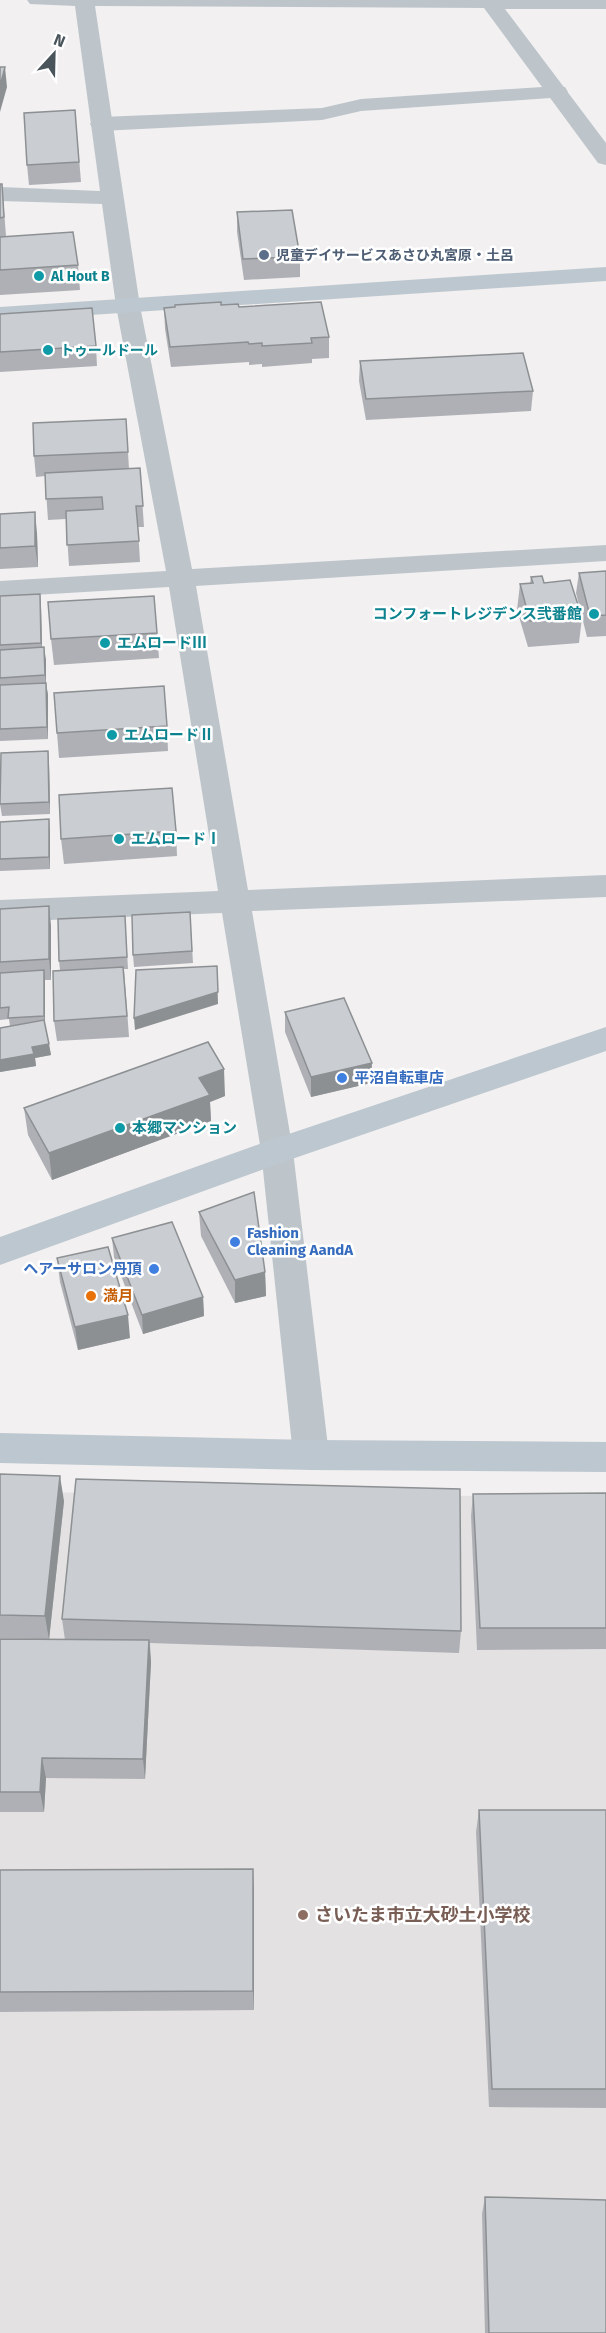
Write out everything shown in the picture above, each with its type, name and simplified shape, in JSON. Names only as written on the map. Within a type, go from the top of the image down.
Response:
[{"type":"street","points":[[37,0],[606,3]]},
{"type":"street","points":[[84,0],[128,306],[181,579],[277,1151],[311,1455]]},
{"type":"street","points":[[488,1],[606,158]]},
{"type":"street","points":[[101,124],[322,114],[361,105],[557,92]]},
{"type":"street","points":[[0,194],[114,198]]},
{"type":"street","points":[[0,314],[606,274]]},
{"type":"street","points":[[0,589],[606,553]]},
{"type":"street","points":[[0,911],[606,886]]},
{"type":"street","points":[[0,1251],[277,1151],[606,1039]]},
{"type":"street","points":[[0,1448],[311,1455],[606,1457]]},
{"type":"shaded area","name":"さいたま市立大砂土小学校","points":[[0,1492],[606,1497],[606,2333],[0,2333]]},
{"type":"building","points":[[0,67],[5,67],[0,86]]},
{"type":"building","points":[[75,110],[79,162],[27,165],[24,113]]},
{"type":"building","points":[[0,184],[2,184],[4,217],[0,218]]},
{"type":"building","points":[[292,210],[300,257],[243,259],[237,212]]},
{"type":"building","points":[[73,232],[78,265],[0,270],[0,237]]},
{"type":"building","points":[[221,302],[221,305],[238,304],[239,307],[321,302],[329,337],[311,338],[312,343],[262,346],[262,343],[249,344],[248,342],[170,347],[164,308],[175,307],[175,305]]},
{"type":"building","points":[[92,308],[96,346],[0,352],[0,314]]},
{"type":"building","points":[[523,353],[533,391],[366,399],[360,361]]},
{"type":"building","points":[[126,419],[128,452],[34,456],[33,423]]},
{"type":"building","points":[[140,468],[143,506],[136,506],[139,541],[67,545],[66,511],[103,509],[102,497],[46,499],[45,473]]},
{"type":"building","points":[[35,512],[35,546],[0,548],[0,514]]},
{"type":"building","points":[[606,571],[606,615],[590,616],[579,573]]},
{"type":"building","points":[[542,576],[544,583],[570,580],[582,617],[530,621],[520,584],[533,583],[531,577]]},
{"type":"building","points":[[40,594],[41,643],[0,645],[0,596]]},
{"type":"building","points":[[154,596],[157,633],[51,639],[48,602]]},
{"type":"building","points":[[44,647],[45,675],[0,678],[0,650]]},
{"type":"building","points":[[46,683],[47,727],[0,729],[0,685]]},
{"type":"building","points":[[164,686],[167,726],[57,733],[54,693]]},
{"type":"building","points":[[48,751],[49,802],[0,804],[1,753]]},
{"type":"building","points":[[172,788],[176,831],[61,839],[59,795]]},
{"type":"building","points":[[49,819],[49,857],[0,859],[0,822]]},
{"type":"building","points":[[49,906],[49,959],[0,962],[0,909]]},
{"type":"building","points":[[190,912],[192,951],[133,955],[132,915]]},
{"type":"building","points":[[125,916],[127,957],[59,961],[58,919]]},
{"type":"building","points":[[217,966],[218,992],[134,1018],[136,970]]},
{"type":"building","points":[[123,967],[127,1016],[54,1021],[53,971]]},
{"type":"building","points":[[44,970],[44,1016],[8,1018],[9,1007],[0,1008],[0,973]]},
{"type":"building","points":[[344,998],[372,1063],[311,1077],[285,1012]]},
{"type":"building","points":[[44,1020],[49,1044],[32,1047],[34,1054],[0,1060],[0,1028]]},
{"type":"building","points":[[208,1042],[224,1069],[199,1078],[210,1095],[49,1153],[24,1108]]},
{"type":"building","points":[[254,1192],[265,1272],[235,1280],[199,1212]]},
{"type":"building","points":[[172,1222],[203,1297],[142,1315],[112,1238]]},
{"type":"building","points":[[108,1247],[128,1315],[75,1327],[57,1258]]},
{"type":"building","points":[[0,1474],[60,1476],[45,1616],[0,1615]]},
{"type":"building","points":[[76,1479],[460,1489],[461,1631],[62,1619]]},
{"type":"building","points":[[606,1493],[606,1628],[480,1628],[473,1494]]},
{"type":"building","points":[[0,1639],[149,1640],[143,1759],[42,1758],[40,1792],[0,1792]]},
{"type":"building","points":[[479,1810],[606,1810],[606,2089],[492,2089]]},
{"type":"building","points":[[253,1869],[253,1991],[0,1992],[0,1870]]},
{"type":"building","points":[[485,2197],[606,2200],[606,2333],[489,2333]]},
{"type":"place","name":"児童デイサービスあさひ丸宮原・土呂","points":[[264,255]]},
{"type":"place","name":"Al Hout B","points":[[39,276]]},
{"type":"place","name":"トゥールドール","points":[[48,350]]},
{"type":"place","name":"コンフォートレジデンス弐番館","points":[[594,614]]},
{"type":"place","name":"エムロードⅢ","points":[[105,643]]},
{"type":"place","name":"エムロードⅡ","points":[[112,735]]},
{"type":"place","name":"エムロードⅠ","points":[[119,839]]},
{"type":"place","name":"平沼自転車店","points":[[342,1078]]},
{"type":"place","name":"本郷マンション","points":[[120,1128]]},
{"type":"place","name":"Fashion Cleaning AandA","points":[[235,1242]]},
{"type":"place","name":"ヘアーサロン丹頂","points":[[154,1269]]},
{"type":"place","name":"満月","points":[[91,1296]]},
{"type":"place","name":"さいたま市立大砂土小学校","points":[[303,1915]]}]
